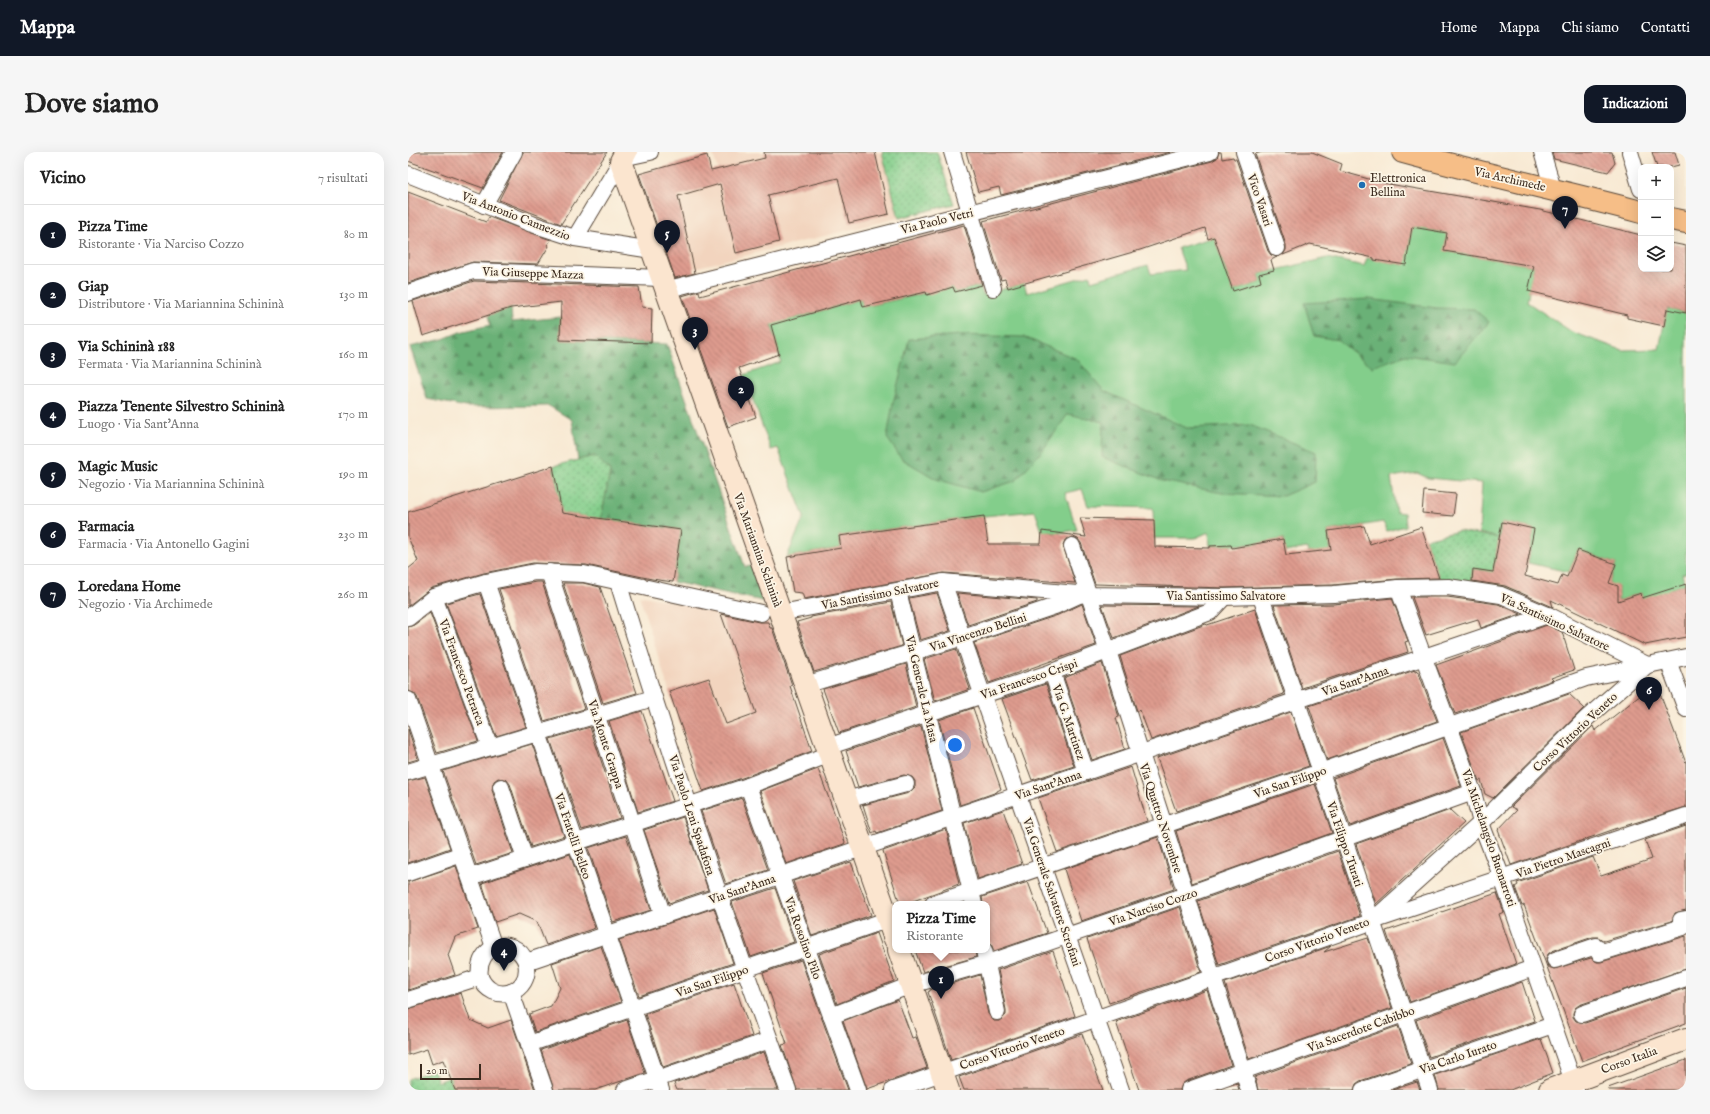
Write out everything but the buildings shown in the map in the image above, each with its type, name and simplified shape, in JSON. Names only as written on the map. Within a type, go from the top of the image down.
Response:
[{"type":"main road","name":"Via Archimede","points":[[1403,152],[1481,173],[1553,189],[1638,211]]},
{"type":"main road","name":"Via Mariannina Schininà","points":[[623,157],[663,284],[863,848],[892,922]]},
{"type":"main road","points":[[1674,220],[1686,222]]},
{"type":"main road","points":[[900,953],[945,1081]]},
{"type":"main road","name":"Corso Italia","points":[[1550,1090],[1574,1086],[1686,1039]]},
{"type":"street","points":[[484,205],[514,152]]},
{"type":"street","points":[[575,238],[623,157],[650,152]]},
{"type":"street","points":[[952,152],[993,288]]},
{"type":"street","name":"Via Paolo Vetri","points":[[663,284],[970,212],[1210,152]]},
{"type":"street","name":"Vico Vasari","points":[[1244,152],[1277,248]]},
{"type":"street","points":[[1542,152],[1553,189]]},
{"type":"street","points":[[1630,152],[1638,179]]},
{"type":"street","name":"Via Antonio Cannezzio","points":[[408,174],[532,224],[575,238],[652,250]]},
{"type":"street","name":"Via Giuseppe Mazza","points":[[408,293],[473,271],[663,284]]},
{"type":"street","name":"Via Quattro Novembre","points":[[1072,546],[1084,595],[1108,651],[1249,1090]]},
{"type":"street","points":[[408,618],[434,597],[486,582],[535,572],[584,574],[761,612]]},
{"type":"street","name":"Via Monte Grappa","points":[[549,572],[663,916]]},
{"type":"street","name":"Via Fratelli Belleo","points":[[486,582],[659,1084]]},
{"type":"street","name":"Via Paolo Leni Spadafora","points":[[618,582],[653,698],[719,897],[788,1090]]},
{"type":"street","name":"Via Santissimo Salvatore","points":[[791,611],[943,582],[1084,595],[1224,597],[1334,594],[1398,588],[1448,587],[1501,595],[1548,615],[1647,665]]},
{"type":"street","name":"Via Generale Salvatore Scrofani","points":[[943,582],[1121,1090]]},
{"type":"street","name":"Via Michelangelo Buonarroti","points":[[1398,588],[1423,658],[1450,726],[1473,792],[1481,823],[1502,878],[1574,1086]]},
{"type":"street","name":"Via Generale La Masa","points":[[898,591],[914,653],[927,714],[954,818],[972,898]]},
{"type":"street","name":"Via Vincenzo Bellini","points":[[805,684],[914,653],[1084,595]]},
{"type":"street","name":"Via Filippo Turati","points":[[1261,596],[1371,922],[1430,1090]]},
{"type":"street","name":"Via Francesco Petrarca","points":[[434,597],[490,747]]},
{"type":"street","name":"Via Francesco Crispi","points":[[470,877],[748,786],[828,750],[927,714],[1052,672],[1210,612],[1224,597]]},
{"type":"street","name":"Via Sant'Anna","points":[[526,962],[954,818],[1548,615]]},
{"type":"street","points":[[1647,665],[1686,657]]},
{"type":"street","points":[[1668,661],[1686,709]]},
{"type":"street","name":"Via San Filippo","points":[[952,901],[972,898],[1043,866],[1320,772],[1586,678],[1647,665]]},
{"type":"street","name":"Corso Vittorio Veneto","points":[[893,1090],[945,1081],[1096,1019],[1371,922],[1481,823],[1587,718],[1647,665]]},
{"type":"street","name":"Via G. Martinez","points":[[1052,672],[1086,772]]},
{"type":"street","points":[[408,772],[653,698]]},
{"type":"street","points":[[408,700],[494,947]]},
{"type":"street","points":[[846,800],[906,784]]},
{"type":"street","name":"Via Rosolino Pilo","points":[[748,786],[858,1090]]},
{"type":"street","points":[[501,787],[525,859]]},
{"type":"street","name":"Via Narciso Cozzo","points":[[831,1016],[911,984],[986,957],[1067,936],[1473,792]]},
{"type":"street","name":"Via Pietro Mascagni","points":[[1371,922],[1686,816]]},
{"type":"street","points":[[408,873],[462,854]]},
{"type":"street","points":[[1555,960],[1596,946],[1599,953],[1683,927],[1681,920],[1686,919]]},
{"type":"street","name":"Via San Filippo","points":[[529,1044],[806,948],[892,925]]},
{"type":"street","points":[[503,945],[516,949],[521,953],[526,962],[527,974],[523,983],[511,992],[501,994],[493,992],[484,984],[480,977],[480,963],[483,956],[494,947],[503,945]]},
{"type":"street","points":[[986,957],[997,1012]]},
{"type":"street","name":"Via Sacerdote Cabibbo","points":[[1189,1090],[1533,968]]},
{"type":"street","points":[[408,1000],[480,977]]},
{"type":"street","points":[[1582,1014],[1686,978]]},
{"type":"street","points":[[511,992],[545,1090]]},
{"type":"street","name":"Via Carlo Iurato","points":[[1363,1090],[1553,1025]]},
{"type":"street","points":[[625,1090],[659,1084],[770,1040]]},
{"type":"shaded area","points":[[720,152],[937,152],[954,204],[694,268],[678,196],[722,184],[713,154]]},
{"type":"shaded area","points":[[639,595],[768,622],[811,748],[702,786],[669,691]]},
{"type":"green space","points":[[882,152],[937,152],[954,204],[899,218]]},
{"type":"green space","points":[[1412,227],[1447,233],[1445,251],[1534,266],[1527,302],[1572,332],[1622,350],[1659,349],[1667,309],[1686,313],[1686,573],[1682,574],[1685,584],[1671,589],[1677,609],[1648,617],[1641,593],[1618,601],[1618,587],[1609,583],[1616,564],[1578,550],[1569,572],[1528,563],[1534,529],[1502,522],[1499,538],[1479,533],[1482,483],[1428,478],[1417,473],[1391,477],[1396,512],[1404,513],[1405,526],[1387,531],[1383,522],[1328,531],[1331,551],[1308,553],[1307,548],[1285,552],[1283,539],[1256,544],[1210,546],[1209,532],[1195,538],[1154,538],[1153,508],[1088,506],[1082,489],[1065,493],[1077,530],[1056,533],[1042,531],[1035,511],[984,516],[839,536],[841,548],[787,557],[804,517],[778,448],[771,450],[744,375],[781,362],[771,323],[796,318],[861,299],[863,307],[953,287],[955,292],[980,286],[983,295],[1024,283],[1027,293],[1090,275],[1091,281],[1148,265],[1151,274],[1186,270],[1178,248],[1214,237],[1233,291],[1261,282],[1259,274],[1327,258],[1364,266],[1367,258],[1405,265]]},
{"type":"green space","points":[[1369,299],[1437,308],[1474,309],[1489,322],[1455,362],[1406,355],[1372,367],[1338,340],[1314,336],[1304,303]]},
{"type":"green space","points":[[511,308],[512,322],[561,317],[560,340],[667,344],[745,567],[751,566],[763,601],[673,582],[680,530],[601,519],[610,471],[595,456],[578,460],[572,420],[549,406],[466,407],[427,399],[410,347],[443,339],[460,332],[490,325],[488,315]]},
{"type":"green space","points":[[960,335],[1024,337],[1077,359],[1104,391],[1187,428],[1250,425],[1316,452],[1315,482],[1283,496],[1222,493],[1162,481],[1102,457],[1103,422],[1068,414],[1042,451],[1015,481],[981,492],[936,479],[902,459],[887,438],[893,403],[909,339]]},
{"type":"green space","points":[[595,456],[610,471],[601,519],[562,513],[553,466]]},
{"type":"green space","points":[[1459,531],[1499,538],[1493,572],[1525,579],[1531,577],[1526,595],[1485,588],[1487,571],[1473,569],[1471,585],[1441,584],[1425,539]]},
{"type":"green space","points":[[434,1070],[438,1082],[450,1077],[455,1090],[408,1090],[408,1079]]},
{"type":"place","name":"Elettronica Bellina","points":[[1362,185]]},
{"type":"place","name":"Loredana Home","points":[[1565,229]]},
{"type":"place","name":"Magic Music","points":[[667,253]]},
{"type":"place","name":"Via Schininà 188","points":[[695,350]]},
{"type":"place","name":"Giap","points":[[741,409]]},
{"type":"place","name":"Farmacia","points":[[1649,710]]},
{"type":"place","name":"Piazza Tenente Silvestro Schininà","points":[[504,971]]},
{"type":"place","name":"Pizza Time","points":[[941,999]]}]
